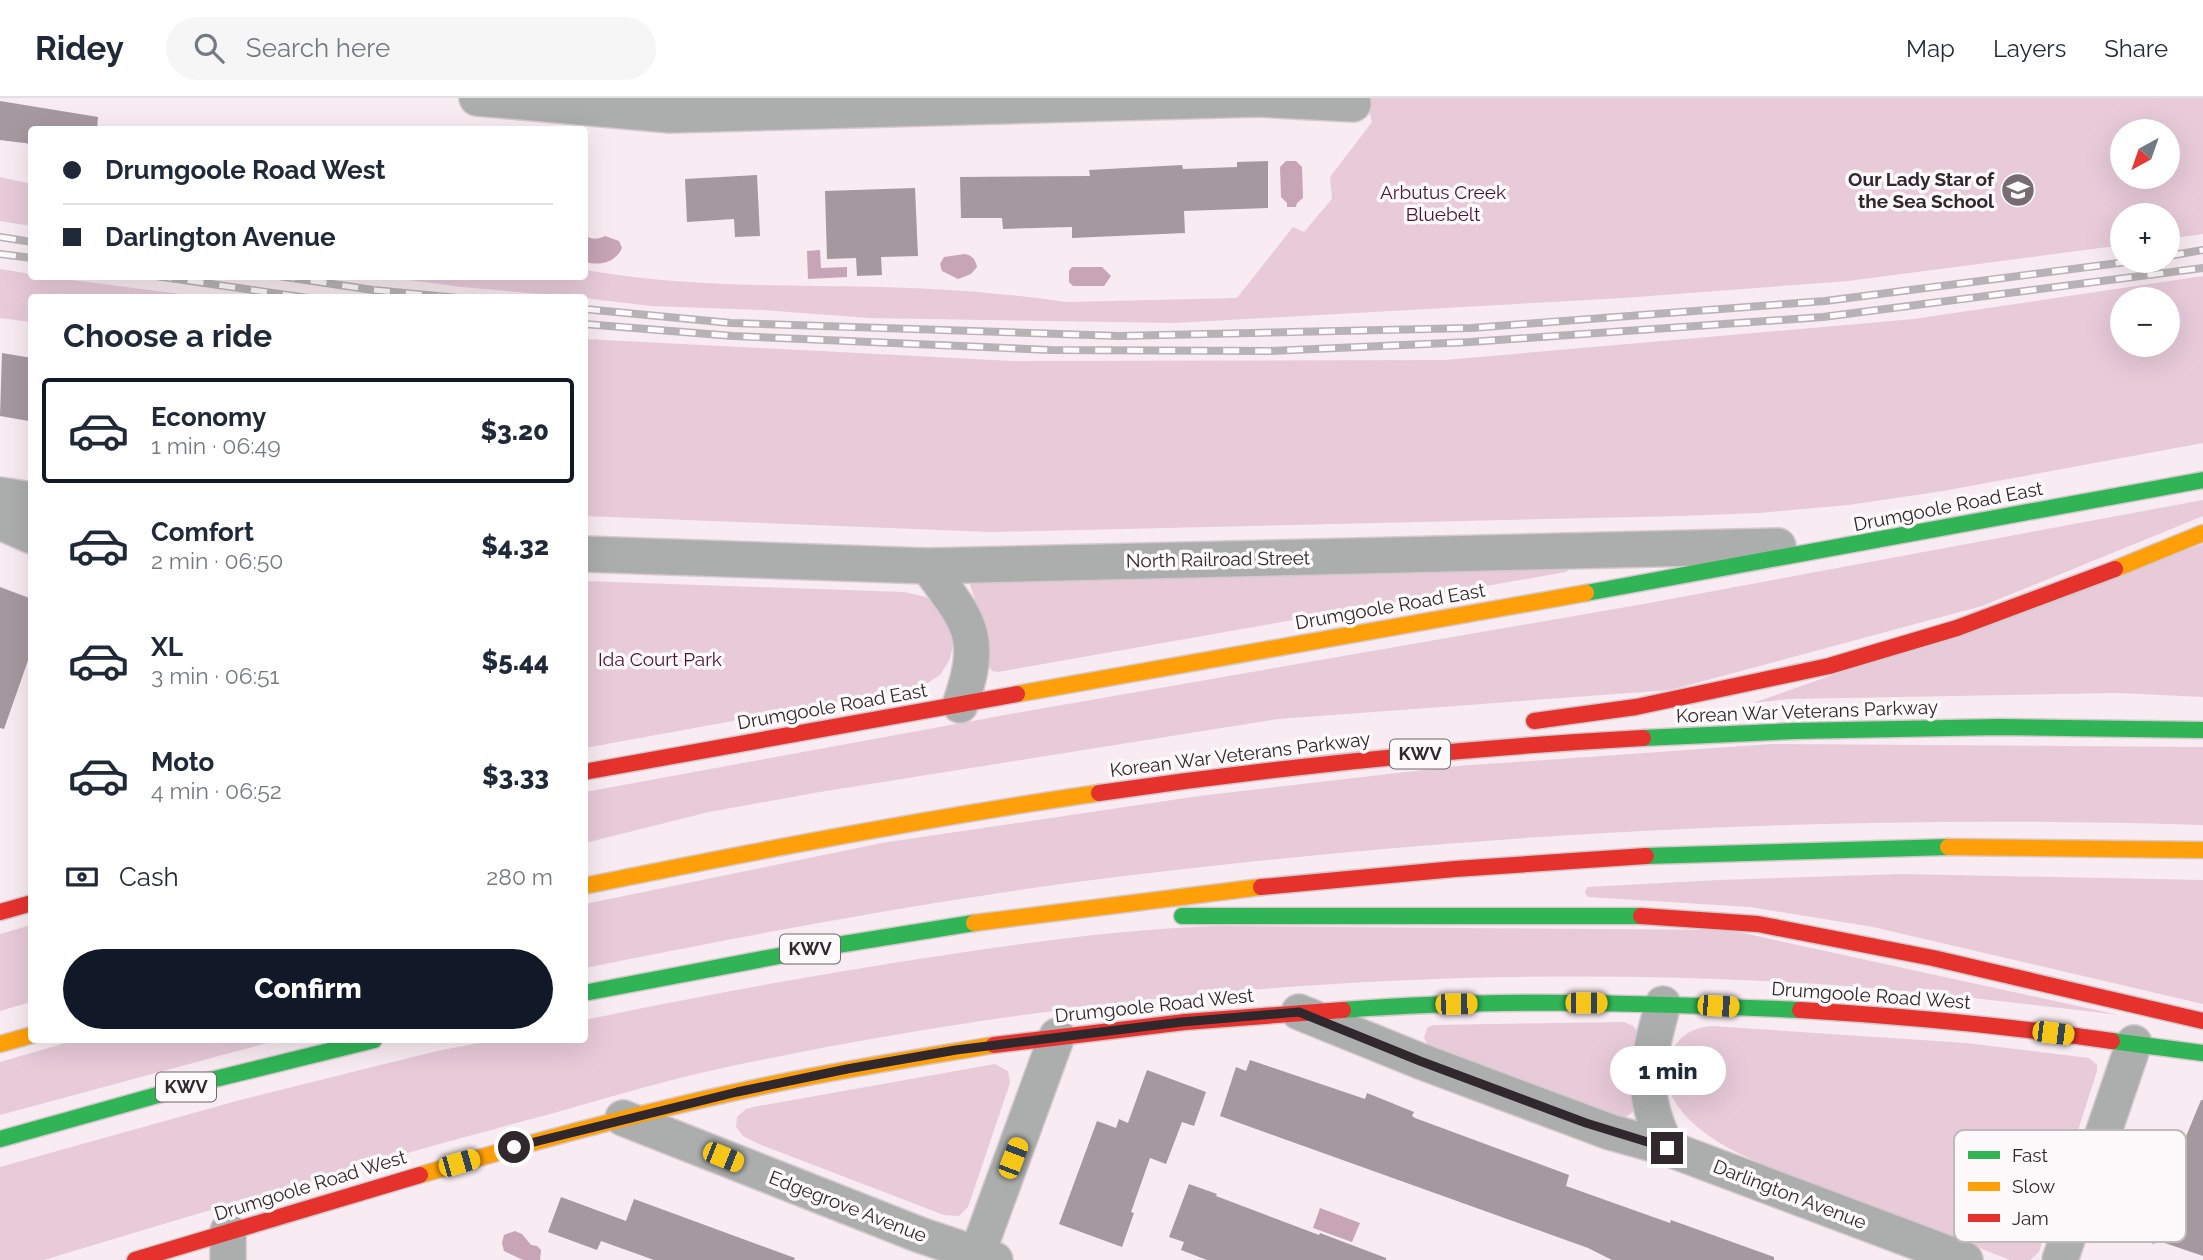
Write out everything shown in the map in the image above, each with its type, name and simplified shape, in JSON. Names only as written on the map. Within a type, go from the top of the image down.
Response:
[{"type":"main road","name":"Drumgoole Road East","points":[[588,771],[2203,480]]},
{"type":"main road","points":[[1520,722],[1607,712],[1670,700],[1808,671],[1873,654],[2002,611],[2203,533]]},
{"type":"main road","name":"Korean War Veterans Parkway","points":[[588,885],[836,834],[936,817],[1148,785],[1448,752],[1755,731],[2064,727],[2203,730]]},
{"type":"main road","points":[[1251,773],[1427,738]]},
{"type":"main road","name":"KWV","points":[[588,992],[827,946],[1037,914],[1135,900],[1376,875],[1633,857],[1877,848],[2203,850]]},
{"type":"main road","points":[[1037,914],[1255,917],[1463,914],[1642,916],[1745,923],[1867,944],[2203,1021]]},
{"type":"main road","name":"Drumgoole Road West","points":[[135,1260],[228,1246],[459,1163],[624,1118],[847,1069],[956,1050],[1182,1022],[1299,1012],[1456,1004],[1663,1004],[1922,1019],[2134,1043],[2203,1054]]},
{"type":"main road","points":[[0,1044],[28,1036]]},
{"type":"main road","name":"KWV","points":[[0,1139],[215,1079],[362,1043]]},
{"type":"street","points":[[477,98],[670,115],[1259,99],[1353,104]]},
{"type":"street","points":[[0,495],[28,499]]},
{"type":"street","points":[[0,522],[28,534]]},
{"type":"street","name":"North Railroad Street","points":[[588,554],[929,566],[1852,545]]},
{"type":"street","points":[[929,566],[957,605],[970,635],[973,661],[960,705]]},
{"type":"street","points":[[1663,1004],[1649,1060],[1648,1094],[1650,1111],[1667,1148]]},
{"type":"street","name":"Darlington Avenue","points":[[1299,1012],[1420,1061],[1610,1132],[1667,1148],[1965,1260]]},
{"type":"street","points":[[982,1258],[1057,1036]]},
{"type":"street","points":[[2104,1130],[2134,1043]]},
{"type":"street","name":"Edgegrove Avenue","points":[[624,1118],[982,1258]]},
{"type":"street","points":[[2060,1260],[2066,1242]]},
{"type":"green space","name":"Arbutus Creek Bluebelt","points":[[1366,98],[2203,98],[2203,234],[2180,237],[2180,203],[2110,203],[2110,247],[1848,281],[1623,298],[1175,323],[869,318],[763,310],[651,306],[588,298],[588,294],[540,294],[409,280],[588,280],[588,270],[682,282],[928,289],[1066,302],[1237,298],[1293,227],[1304,232],[1332,199],[1330,177],[1372,122]]},
{"type":"green space","points":[[0,177],[28,183],[28,226],[0,221]]},
{"type":"green space","points":[[0,269],[28,274],[28,280],[71,280],[181,294],[28,294],[28,322],[0,318]]},
{"type":"green space","points":[[2203,276],[2203,443],[1943,491],[1848,505],[1759,513],[991,532],[588,516],[588,339],[1012,361],[1445,360],[1914,319],[2110,290],[2110,357],[2180,357],[2180,287],[2129,287]]},
{"type":"green space","points":[[2203,500],[2203,516],[1982,606],[1670,690],[1278,719],[820,792],[709,812],[588,842],[588,791],[1016,713],[1649,603]]},
{"type":"green space","points":[[2203,544],[2203,697],[2118,693],[1789,699],[1753,703]]},
{"type":"green space","points":[[1571,567],[1566,572],[998,672],[992,671],[987,665],[986,632],[970,585],[973,578]]},
{"type":"green space","name":"Ida Court Park","points":[[588,581],[904,592],[926,597],[938,607],[954,638],[950,659],[940,675],[923,686],[588,747]]},
{"type":"green space","points":[[1772,744],[2203,747],[2203,825],[1925,822],[1786,825],[1508,839],[1369,850],[1092,880],[965,898],[774,931],[588,967],[588,903],[882,843],[1199,796],[1458,766]]},
{"type":"green space","points":[[1901,874],[2203,880],[2203,1004],[1873,927],[1750,907],[1588,897],[1585,893],[1587,887]]},
{"type":"green space","points":[[28,926],[28,1003],[0,1011],[0,934]]},
{"type":"green space","points":[[1219,926],[1729,930],[2119,1015],[1834,985],[1695,978],[1556,976],[1278,988],[1139,1001],[1001,1018],[863,1040],[704,1072],[355,1168],[44,1260],[0,1260],[0,1167],[240,1100],[437,1051],[478,1043],[588,1043],[588,1019],[761,985],[894,963],[1043,941]]},
{"type":"green space","points":[[1624,1022],[1639,1033],[1636,1110],[1624,1118],[1429,1046],[1424,1038],[1427,1028],[1433,1025]]},
{"type":"green space","points":[[1711,1026],[1966,1043],[2089,1058],[2097,1065],[2097,1071],[2078,1130],[1954,1130],[1954,1238],[1758,1162],[1727,1147],[1700,1129],[1678,1106],[1668,1087],[1667,1077],[1670,1055],[1677,1043],[1698,1029]]},
{"type":"green space","points":[[66,1043],[267,1043],[0,1115],[0,1062]]},
{"type":"green space","points":[[995,1064],[1008,1071],[1010,1083],[968,1207],[959,1216],[944,1215],[759,1144],[743,1136],[736,1127],[737,1117],[753,1107]]},
{"type":"green space","points":[[1965,1242],[2042,1242],[2039,1252],[2030,1260],[2010,1260]]},
{"type":"shaded area","points":[[1286,161],[1296,161],[1302,167],[1303,198],[1296,207],[1287,207],[1281,197],[1280,167]]},
{"type":"shaded area","points":[[588,236],[597,239],[605,236],[619,241],[622,248],[615,257],[596,264],[588,263]]},
{"type":"shaded area","points":[[820,250],[821,268],[847,267],[847,277],[808,279],[807,251]]},
{"type":"shaded area","points":[[965,254],[972,257],[977,267],[971,274],[958,279],[942,271],[940,264],[944,257]]},
{"type":"shaded area","points":[[1072,267],[1102,267],[1111,276],[1104,286],[1073,286],[1069,282],[1069,271]]},
{"type":"shaded area","points":[[1320,1208],[1360,1223],[1352,1242],[1313,1228]]},
{"type":"shaded area","points":[[515,1231],[541,1250],[540,1260],[523,1260],[504,1251],[504,1235]]},
{"type":"building","points":[[0,101],[98,117],[97,126],[28,126],[28,144],[0,140]]},
{"type":"building","points":[[1268,161],[1268,208],[1184,211],[1185,233],[1072,238],[1072,227],[1003,229],[1002,218],[961,218],[960,177],[1090,176],[1089,170],[1182,165],[1183,169],[1237,167],[1237,162]]},
{"type":"building","points":[[757,175],[760,236],[735,237],[734,219],[687,222],[685,179]]},
{"type":"building","points":[[915,188],[918,256],[881,257],[882,275],[857,276],[856,258],[827,259],[825,191]]},
{"type":"building","points":[[2,353],[28,357],[28,421],[0,416]]},
{"type":"building","points":[[0,587],[28,598],[28,660],[4,729],[0,728]]},
{"type":"building","points":[[1250,1060],[1365,1099],[1367,1093],[1414,1112],[1412,1116],[1415,1118],[1569,1175],[1566,1186],[1670,1223],[1671,1220],[1774,1257],[1774,1260],[1612,1260],[1588,1248],[1220,1116],[1236,1067],[1246,1071]]},
{"type":"building","points":[[1147,1070],[1206,1092],[1194,1126],[1182,1122],[1166,1164],[1150,1158],[1122,1247],[1059,1224],[1097,1121],[1116,1128],[1119,1119],[1128,1123]]},
{"type":"building","points":[[2203,1100],[2203,1256],[2162,1242],[2186,1242],[2186,1136]]},
{"type":"building","points":[[1189,1184],[1386,1260],[1207,1260],[1181,1250],[1184,1242],[1169,1237]]},
{"type":"building","points":[[561,1197],[626,1221],[634,1199],[795,1258],[654,1260],[601,1241],[597,1250],[548,1232]]},
{"type":"railway","points":[[0,237],[28,241]]},
{"type":"railway","points":[[2180,254],[2203,250]]},
{"type":"railway","points":[[0,254],[28,258]]},
{"type":"railway","points":[[588,309],[731,323],[1119,336],[1471,328],[1825,301],[2110,264]]},
{"type":"railway","points":[[588,324],[733,336],[1050,350],[1269,351],[1470,342],[1823,317],[2203,268]]},
{"type":"railway","points":[[184,280],[280,294]]},
{"type":"railway","points":[[306,280],[416,294]]},
{"type":"traffic: fast","points":[[1586,593],[2203,480]]},
{"type":"traffic: fast","points":[[1643,738],[1795,731],[1999,727],[2203,730]]},
{"type":"traffic: fast","points":[[1646,856],[1948,847]]},
{"type":"traffic: fast","points":[[1182,916],[1641,916]]},
{"type":"traffic: fast","points":[[588,992],[831,946],[974,923]]},
{"type":"traffic: fast","points":[[1343,1010],[1514,1003],[1686,1005],[1800,1010]]},
{"type":"traffic: fast","points":[[2112,1041],[2203,1053]]},
{"type":"traffic: fast","points":[[0,1139],[215,1079],[362,1043]]},
{"type":"traffic: slow","points":[[2115,569],[2203,533]]},
{"type":"traffic: slow","points":[[1017,694],[1586,593]]},
{"type":"traffic: slow","points":[[588,885],[841,836],[1099,793]]},
{"type":"traffic: slow","points":[[1948,847],[2203,850]]},
{"type":"traffic: slow","points":[[974,923],[1261,887]]},
{"type":"traffic: slow","points":[[0,1044],[28,1036]]},
{"type":"traffic: slow","points":[[420,1175],[716,1096],[818,1075],[994,1045]]},
{"type":"traffic: jam","points":[[1534,721],[1636,707],[1829,666],[1957,628],[2115,569]]},
{"type":"traffic: jam","points":[[588,771],[1017,694]]},
{"type":"traffic: jam","points":[[1099,793],[1370,760],[1643,738]]},
{"type":"traffic: jam","points":[[1261,887],[1455,869],[1646,856]]},
{"type":"traffic: jam","points":[[0,912],[28,904]]},
{"type":"traffic: jam","points":[[1641,916],[1758,924],[1933,958],[2203,1021]]},
{"type":"traffic: jam","points":[[994,1045],[1185,1022],[1343,1010]]},
{"type":"traffic: jam","points":[[1800,1010],[1956,1022],[2112,1041]]},
{"type":"traffic: jam","points":[[135,1260],[420,1175]]},
{"type":"place","name":"Our Lady Star of the Sea School","points":[[2018,190]]},
{"type":"route","points":[[514,1147],[737,1092],[956,1050],[1182,1022],[1299,1012],[1420,1061],[1610,1132],[1667,1148]]}]
